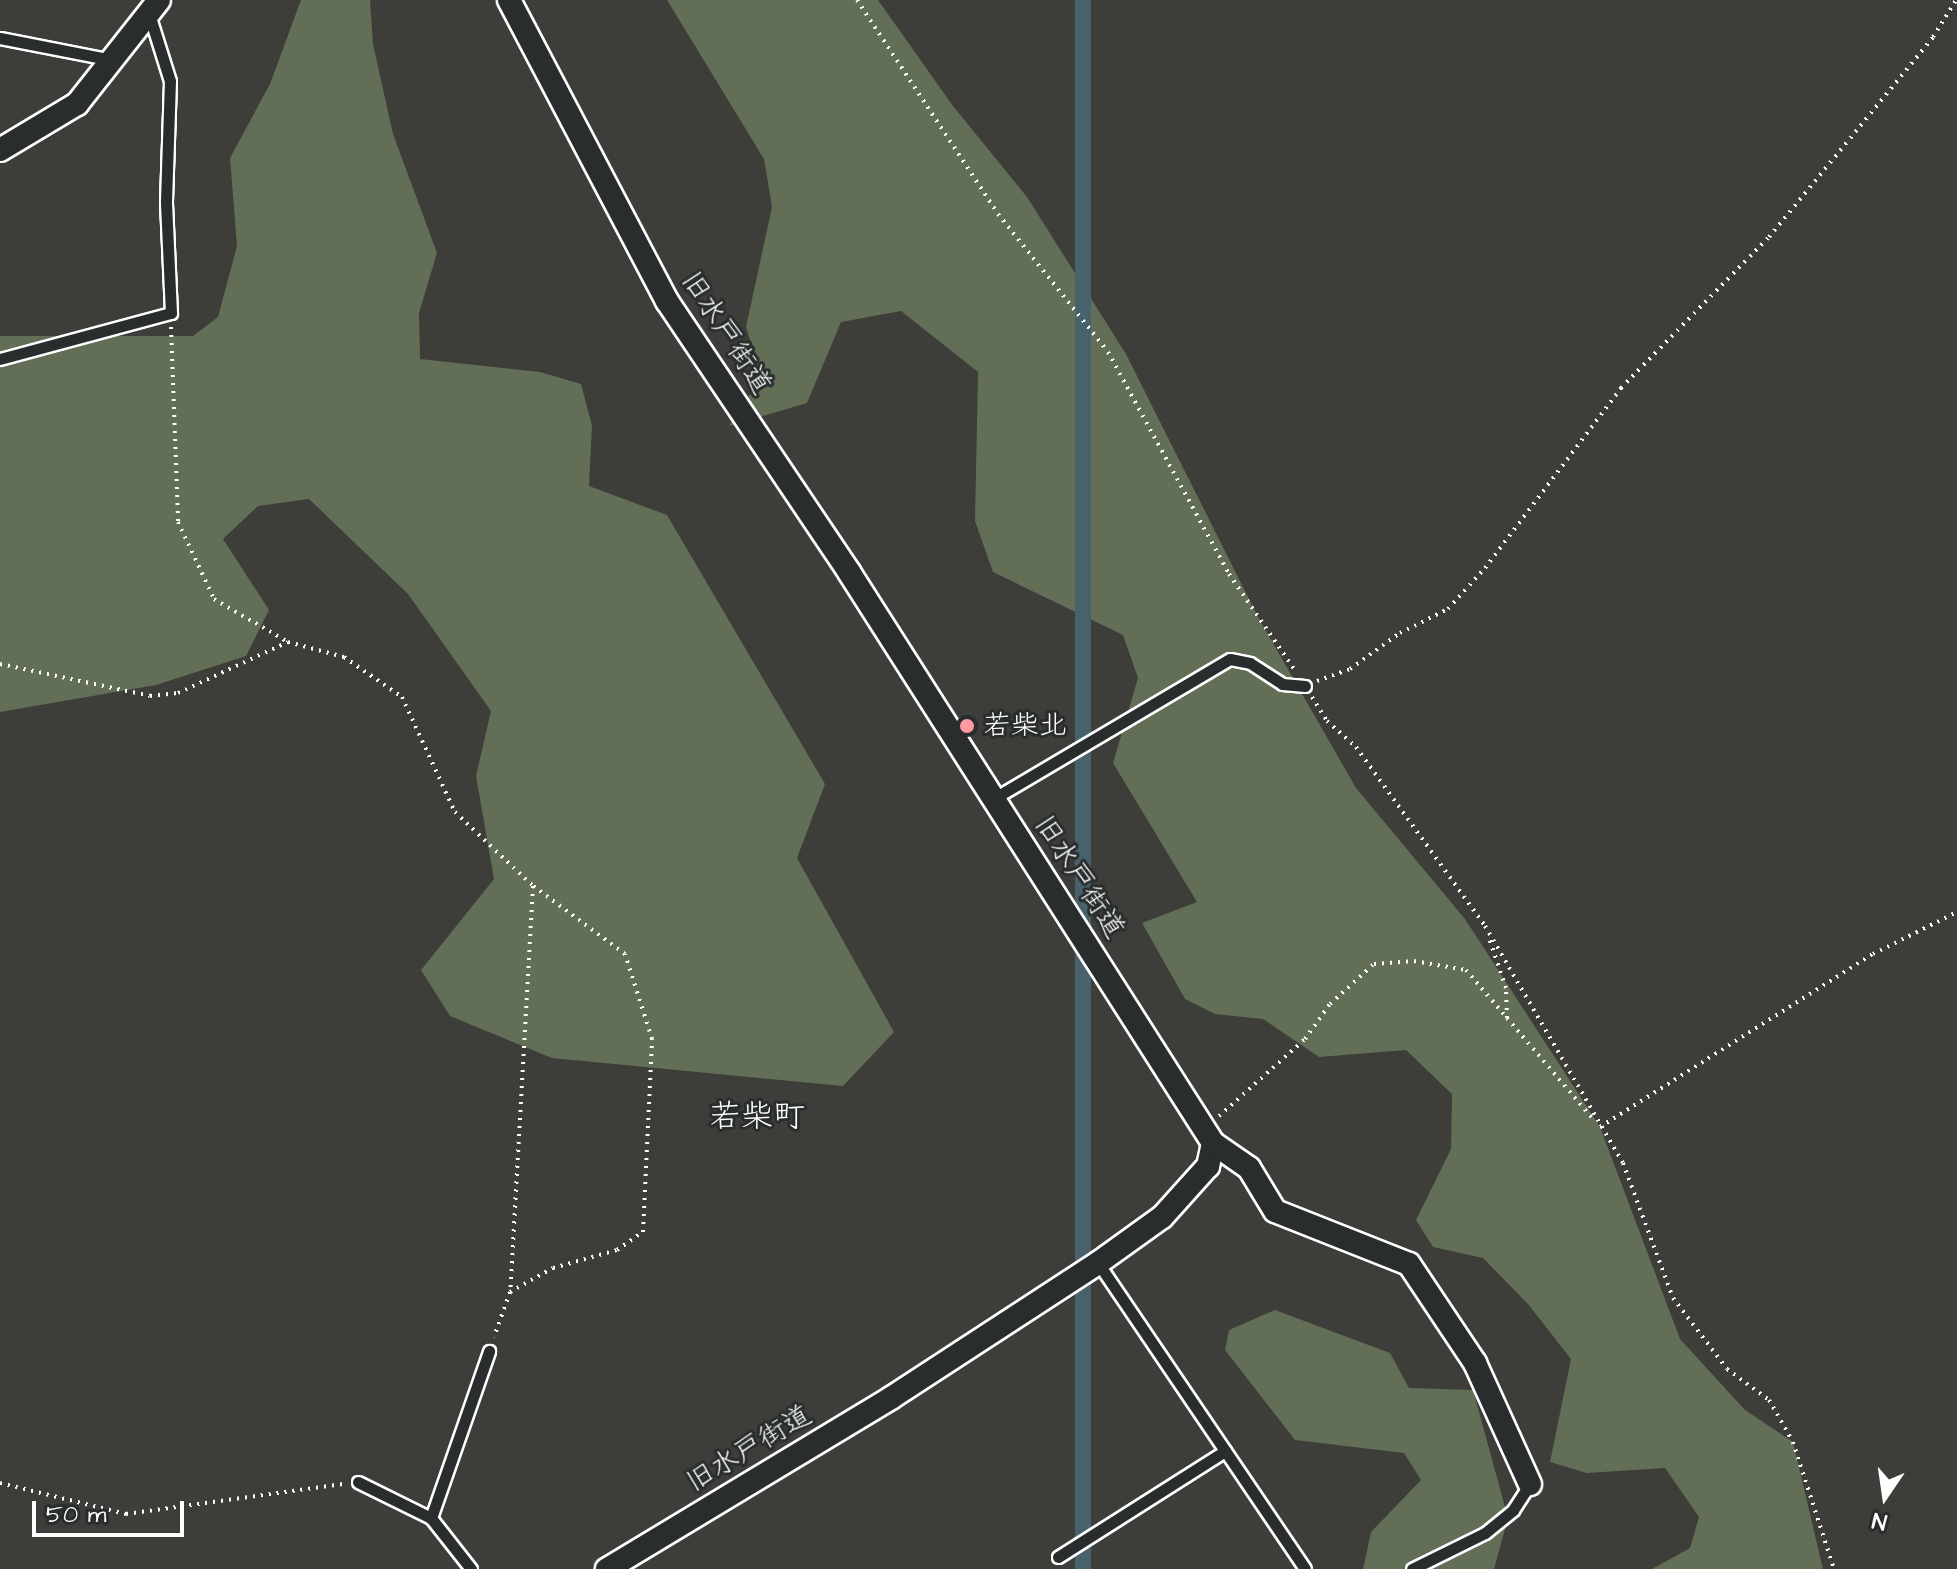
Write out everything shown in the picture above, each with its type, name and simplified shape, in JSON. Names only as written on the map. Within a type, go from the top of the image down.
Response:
[{"type":"street","name":"旧水戸街道","points":[[509,0],[667,301],[1210,1136],[1208,1166],[1162,1217],[1098,1263],[891,1398],[607,1569]]},
{"type":"street","points":[[0,150],[77,104],[154,6]]},
{"type":"street","points":[[1210,1136],[1249,1168],[1275,1211],[1409,1264],[1475,1363],[1530,1484]]},
{"type":"lane","points":[[0,359],[171,313],[166,201],[170,81],[154,6]]},
{"type":"lane","points":[[0,38],[112,60]]},
{"type":"lane","points":[[993,799],[1230,659],[1250,663],[1282,684],[1305,686]]},
{"type":"lane","points":[[1098,1263],[1305,1569]]},
{"type":"lane","points":[[431,1518],[489,1351]]},
{"type":"lane","points":[[1058,1557],[1225,1451]]},
{"type":"lane","points":[[358,1482],[431,1518],[471,1569]]},
{"type":"lane","points":[[1412,1569],[1485,1533],[1513,1510],[1530,1484]]},
{"type":"path","points":[[857,0],[998,214],[1108,352],[1229,574],[1327,721],[1356,747],[1485,926],[1623,1163],[1673,1298],[1727,1369],[1769,1400],[1793,1442],[1834,1569]]},
{"type":"path","points":[[1305,686],[1350,669],[1404,631],[1448,609],[1485,568],[1621,388],[1769,237],[1933,37],[1956,0]]},
{"type":"path","points":[[171,313],[178,522],[214,599],[288,642],[344,657],[402,697],[455,812],[533,886],[625,954],[652,1039],[643,1232],[617,1250],[553,1268],[510,1292]]},
{"type":"path","points":[[0,664],[150,696],[178,693],[288,642]]},
{"type":"path","points":[[489,1351],[510,1292],[533,886]]},
{"type":"path","points":[[1600,1127],[1873,954],[1957,912]]},
{"type":"path","points":[[1485,926],[1506,988],[1507,1018]]},
{"type":"path","points":[[1210,1136],[1305,1039],[1330,1004],[1374,964],[1414,961],[1466,970],[1600,1127]]},
{"type":"path","points":[[0,1483],[126,1514],[358,1482]]},
{"type":"green space","points":[[301,0],[370,0],[373,44],[393,134],[437,253],[419,313],[420,359],[540,372],[581,384],[592,426],[589,486],[667,515],[825,784],[797,858],[894,1032],[843,1086],[552,1058],[450,1016],[421,970],[494,879],[476,776],[491,711],[408,594],[309,499],[258,506],[223,539],[269,610],[246,656],[156,685],[0,712],[0,336],[193,336],[218,317],[237,246],[230,158],[270,84]]},
{"type":"green space","points":[[667,0],[878,0],[953,106],[1027,197],[1126,354],[1258,617],[1356,788],[1465,919],[1600,1127],[1680,1339],[1745,1410],[1793,1442],[1823,1569],[1652,1569],[1690,1548],[1699,1517],[1665,1468],[1587,1473],[1550,1462],[1571,1359],[1528,1304],[1483,1258],[1433,1247],[1416,1220],[1451,1149],[1452,1094],[1406,1050],[1319,1057],[1263,1019],[1215,1014],[1185,999],[1142,923],[1197,902],[1113,763],[1138,678],[1123,635],[993,572],[975,521],[978,372],[901,311],[841,322],[807,403],[729,426],[761,378],[746,327],[772,207],[764,159]]},
{"type":"green space","points":[[1275,1310],[1390,1353],[1409,1388],[1473,1390],[1508,1518],[1494,1569],[1363,1569],[1371,1532],[1421,1480],[1404,1453],[1295,1440],[1225,1350],[1229,1330]]},
{"type":"water","points":[[1075,0],[1091,0],[1091,1569],[1075,1569]]},
{"type":"place","name":"若柴北","points":[[967,726]]},
{"type":"district","name":"若柴町","points":[[757,1117]]}]
